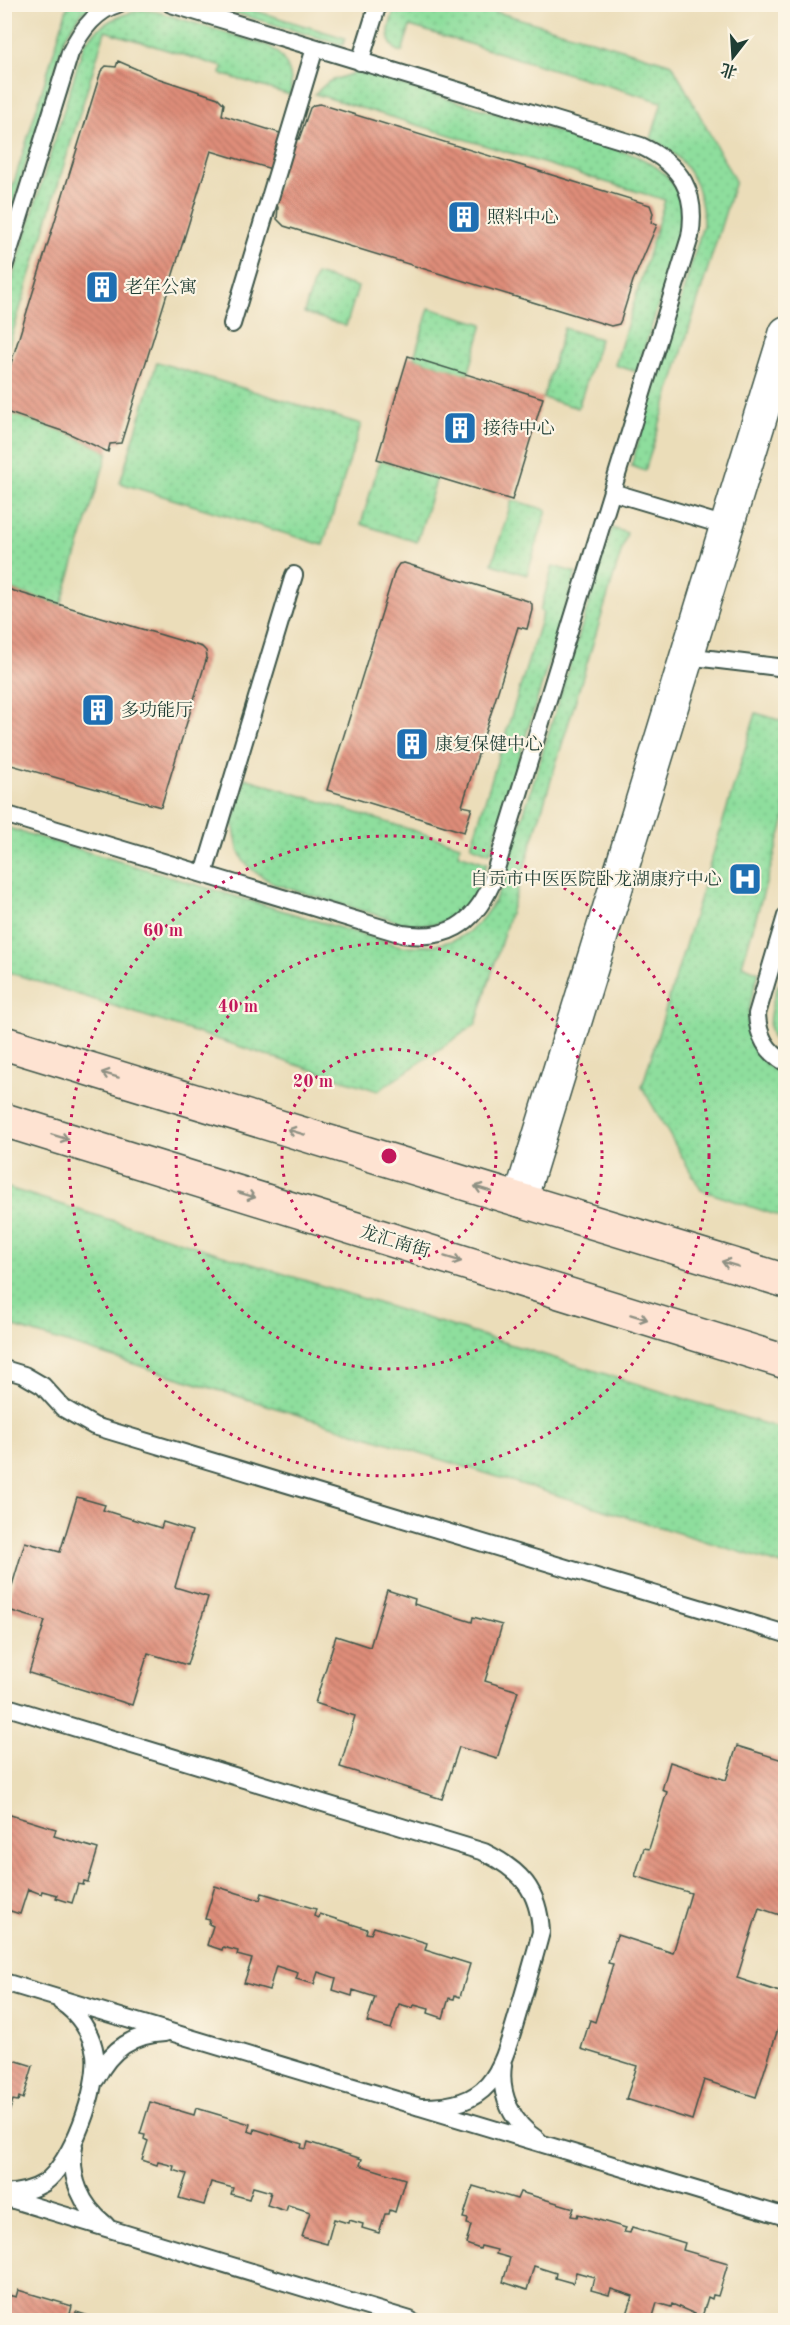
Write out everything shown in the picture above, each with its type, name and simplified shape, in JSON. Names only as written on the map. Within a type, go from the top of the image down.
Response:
[{"type":"main road","points":[[4,1043],[786,1281]]},
{"type":"main road","name":"龙汇南街","points":[[4,1120],[786,1362]]},
{"type":"street","points":[[520,1200],[786,333]]},
{"type":"lane","points":[[4,267],[70,53],[87,24],[98,14],[118,4]]},
{"type":"lane","points":[[4,814],[402,934],[420,937],[436,936],[465,922],[485,899],[491,885],[690,237],[693,208],[690,194],[683,180],[661,156],[641,147],[171,4]]},
{"type":"lane","points":[[360,62],[378,4]]},
{"type":"lane","points":[[232,324],[315,48]]},
{"type":"lane","points":[[612,492],[726,526]]},
{"type":"lane","points":[[204,874],[294,575]]},
{"type":"lane","points":[[686,656],[786,668]]},
{"type":"lane","points":[[786,916],[757,1014],[758,1031],[765,1045],[776,1057],[786,1063]]},
{"type":"lane","points":[[4,1369],[24,1375],[43,1386],[63,1408],[94,1426],[786,1634]]},
{"type":"lane","points":[[4,1706],[484,1852],[521,1876],[533,1894],[540,1915],[541,1932],[503,2061],[502,2089],[519,2125],[549,2147]]},
{"type":"lane","points":[[4,1982],[786,2217]]},
{"type":"lane","points":[[52,1996],[71,2008],[82,2022],[90,2038],[95,2053],[94,2082]]},
{"type":"lane","points":[[112,2230],[89,2209],[76,2186],[72,2158],[94,2082],[102,2066],[123,2044],[150,2034],[175,2033]]},
{"type":"lane","points":[[419,2107],[451,2106],[464,2102],[486,2087],[503,2061]]},
{"type":"lane","points":[[4,2195],[43,2184],[67,2157],[75,2142]]},
{"type":"lane","points":[[4,2195],[410,2320]]},
{"type":"green space","points":[[68,5],[95,5],[81,14],[65,37],[5,231],[5,212]]},
{"type":"green space","points":[[208,5],[236,5],[345,38],[343,45]]},
{"type":"green space","points":[[396,5],[473,5],[672,64],[735,181],[645,471],[631,466],[703,225],[700,198],[690,174],[674,154],[651,139],[662,102],[410,26],[402,52],[395,49],[389,38]]},
{"type":"green space","points":[[142,10],[158,12],[269,46],[280,56],[290,74],[290,95],[221,74],[223,67],[105,31],[5,358],[5,303],[84,44],[110,21]]},
{"type":"green space","points":[[354,73],[366,74],[634,155],[656,167],[670,180],[678,194],[681,226],[637,372],[615,365],[665,200],[315,94],[328,82]]},
{"type":"green space","points":[[316,274],[358,287],[346,326],[304,313]]},
{"type":"green space","points":[[429,308],[483,324],[468,375],[414,358]]},
{"type":"green space","points":[[564,328],[600,339],[578,408],[543,398]]},
{"type":"green space","points":[[157,362],[361,424],[323,545],[120,483]]},
{"type":"green space","points":[[4,411],[68,433],[108,452],[61,605],[5,588]]},
{"type":"green space","points":[[380,460],[437,477],[417,542],[361,524]]},
{"type":"green space","points":[[512,500],[547,510],[527,575],[492,564]]},
{"type":"green space","points":[[612,528],[627,533],[476,1024],[378,1091],[5,971],[5,827],[400,946],[435,945],[449,942],[473,928],[493,904],[501,887]]},
{"type":"green space","points":[[553,566],[576,573],[490,853],[471,846],[543,613],[540,611]]},
{"type":"green space","points":[[756,713],[785,722],[785,819],[742,965],[759,972],[748,1017],[751,1043],[758,1055],[769,1066],[785,1075],[785,1218],[701,1190],[642,1087]]},
{"type":"green space","points":[[245,778],[460,845],[458,854],[487,863],[482,879],[468,905],[459,914],[436,924],[421,925],[403,923],[274,884],[244,862],[238,849],[233,823]]},
{"type":"green space","points":[[778,985],[785,988],[785,1050],[772,1037],[770,1029],[771,1012]]},
{"type":"green space","points":[[5,1187],[785,1430],[785,1566],[5,1324]]},
{"type":"building","points":[[118,61],[157,78],[218,98],[224,104],[222,115],[299,139],[310,108],[320,104],[650,205],[653,213],[651,223],[657,225],[633,281],[619,324],[611,326],[284,226],[277,219],[278,207],[269,204],[285,173],[211,151],[121,443],[110,444],[108,452],[68,433],[6,412],[4,386],[101,71],[106,66],[116,67]]},
{"type":"building","name":"接待中心","points":[[408,356],[543,398],[512,500],[377,459]]},
{"type":"building","name":"康复保健中心","points":[[404,563],[532,604],[527,629],[518,627],[462,806],[472,808],[464,832],[327,790],[395,570],[399,564]]},
{"type":"building","name":"多功能厅","points":[[4,588],[202,647],[206,651],[207,657],[161,807],[4,763]]},
{"type":"building","points":[[77,1497],[105,1505],[103,1510],[161,1528],[163,1522],[192,1531],[175,1587],[208,1597],[187,1665],[148,1653],[132,1705],[29,1673],[45,1621],[5,1609],[25,1542],[60,1552]]},
{"type":"building","points":[[387,1590],[415,1599],[414,1604],[472,1622],[473,1617],[502,1625],[485,1681],[518,1691],[497,1759],[459,1747],[442,1799],[340,1767],[355,1716],[315,1703],[336,1636],[370,1647]]},
{"type":"building","points":[[737,1746],[786,1761],[786,1917],[759,1908],[737,1978],[786,1994],[786,2004],[756,2097],[704,2080],[692,2120],[626,2099],[637,2066],[581,2049],[590,2020],[595,2022],[613,1964],[608,1963],[617,1935],[673,1953],[691,1893],[635,1876],[644,1848],[649,1849],[667,1792],[662,1790],[670,1762],[726,1780]]},
{"type":"building","points":[[4,1813],[56,1829],[54,1836],[98,1849],[88,1882],[84,1881],[83,1885],[78,1884],[72,1903],[56,1898],[57,1895],[42,1891],[41,1894],[28,1889],[20,1914],[4,1909]]},
{"type":"building","points":[[215,1886],[260,1900],[262,1893],[316,1909],[314,1916],[319,1918],[320,1914],[367,1929],[366,1933],[371,1934],[374,1927],[427,1943],[425,1950],[470,1964],[460,1997],[455,1995],[454,1999],[449,1998],[443,2018],[428,2013],[429,2009],[399,2004],[391,2029],[367,2022],[375,1997],[353,1990],[352,1996],[333,1990],[336,1978],[318,1972],[314,1984],[296,1979],[298,1973],[276,1966],[269,1990],[244,1983],[252,1959],[237,1955],[238,1951],[223,1947],[222,1950],[207,1945],[213,1926],[209,1924],[210,1920],[205,1919]]},
{"type":"building","points":[[4,2057],[33,2066],[23,2099],[19,2097],[18,2101],[13,2100],[7,2119],[4,2118]]},
{"type":"building","points":[[150,2102],[194,2115],[196,2108],[250,2124],[248,2131],[254,2133],[255,2129],[302,2144],[301,2148],[306,2149],[308,2142],[362,2159],[360,2165],[405,2179],[395,2212],[390,2210],[389,2214],[385,2214],[379,2233],[362,2228],[363,2224],[334,2219],[327,2244],[302,2237],[310,2212],[288,2205],[286,2211],[267,2205],[271,2192],[253,2187],[249,2199],[231,2194],[233,2188],[211,2182],[204,2205],[179,2198],[187,2174],[173,2170],[174,2166],[158,2162],[157,2165],[142,2160],[148,2141],[144,2139],[145,2135],[140,2134]]},
{"type":"building","points":[[473,2186],[517,2199],[520,2192],[574,2208],[571,2216],[577,2217],[578,2214],[626,2228],[624,2232],[630,2233],[632,2227],[685,2243],[683,2250],[728,2263],[718,2296],[713,2295],[712,2299],[708,2297],[702,2317],[672,2304],[671,2307],[657,2303],[652,2320],[625,2320],[633,2296],[611,2289],[609,2295],[591,2290],[594,2277],[576,2272],[573,2283],[555,2278],[556,2273],[534,2266],[527,2290],[503,2282],[510,2258],[496,2254],[497,2250],[481,2246],[480,2249],[466,2244],[471,2225],[467,2224],[468,2219],[463,2218]]},
{"type":"building","points":[[18,2290],[72,2306],[70,2314],[75,2315],[76,2312],[102,2320],[4,2320],[4,2294],[16,2297]]},
{"type":"place","name":"照料中心","points":[[464,217]]},
{"type":"place","name":"老年公寓","points":[[102,287]]},
{"type":"place","name":"接待中心","points":[[460,428]]},
{"type":"place","name":"多功能厅","points":[[98,710]]},
{"type":"place","name":"康复保健中心","points":[[412,744]]},
{"type":"place","name":"自贡市中医医院卧龙湖康疗中心","points":[[745,879]]}]
